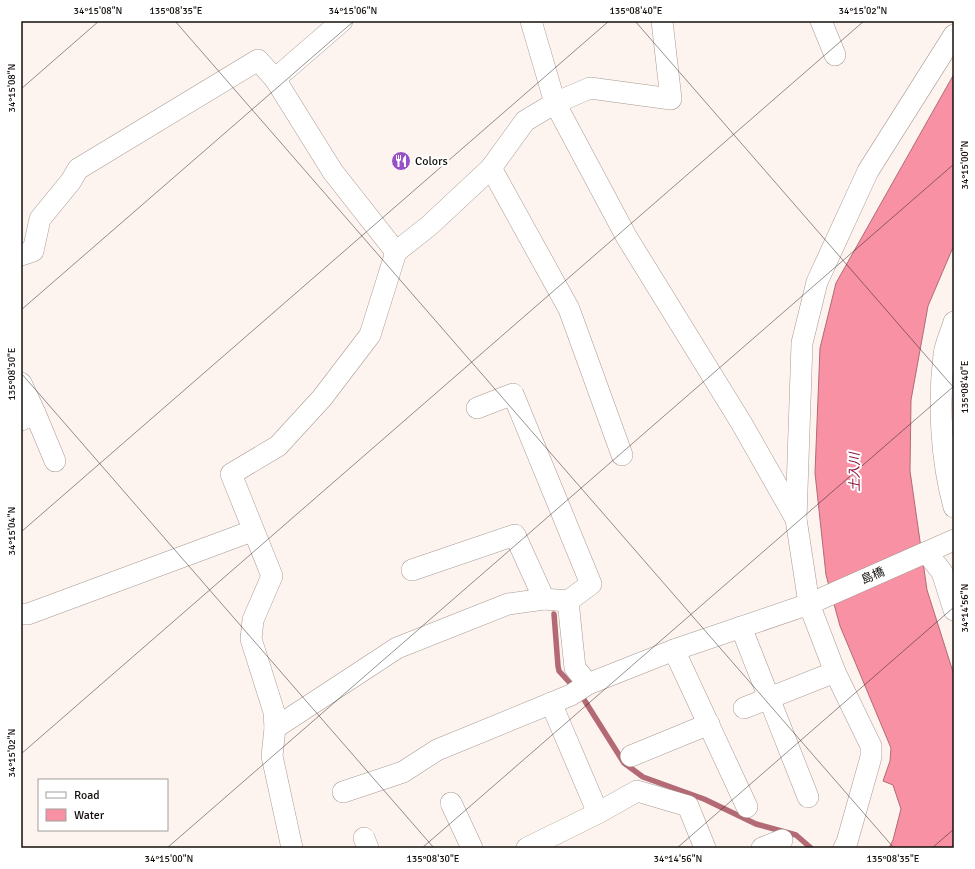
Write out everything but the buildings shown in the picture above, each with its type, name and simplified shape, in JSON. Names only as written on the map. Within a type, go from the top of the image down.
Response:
[{"type":"street","points":[[276,80],[342,21]]},
{"type":"street","points":[[531,21],[555,103],[626,236],[742,424],[796,519]]},
{"type":"street","points":[[292,848],[272,756],[274,712],[251,639],[253,620],[272,576],[252,531],[230,474],[278,446],[322,398],[370,335],[396,252],[430,225],[491,168],[525,121],[555,103],[590,88],[671,99],[662,21]]},
{"type":"street","points":[[821,21],[835,55]]},
{"type":"street","points":[[844,848],[871,757],[871,746],[835,672],[814,601],[796,519],[802,343],[817,282],[868,171],[954,35]]},
{"type":"street","points":[[21,255],[32,251],[40,219],[71,181],[78,168],[258,60],[276,80],[333,172],[396,252]]},
{"type":"street","points":[[491,168],[569,309],[622,455]]},
{"type":"street","points":[[954,322],[944,354],[948,398],[941,421],[948,487],[954,507]]},
{"type":"street","points":[[21,383],[28,417],[55,461]]},
{"type":"street","points":[[274,728],[397,648],[508,604],[544,599],[568,601],[591,584],[513,394],[477,408]]},
{"type":"street","points":[[21,614],[36,612],[252,531]]},
{"type":"street","points":[[412,570],[516,535],[544,599]]},
{"type":"street","name":"島橋","points":[[343,792],[403,772],[437,750],[571,695],[588,684],[674,650],[814,601],[954,540]]},
{"type":"street","points":[[927,553],[942,572],[954,610]]},
{"type":"street","points":[[568,601],[575,668],[588,684]]},
{"type":"street","points":[[741,627],[808,797]]},
{"type":"street","points":[[674,650],[747,807]]},
{"type":"street","points":[[744,708],[835,672]]},
{"type":"street","points":[[551,703],[598,813]]},
{"type":"street","points":[[631,756],[709,724]]},
{"type":"street","points":[[528,848],[598,813],[637,791],[688,806],[705,848]]},
{"type":"street","points":[[450,803],[472,848]]},
{"type":"street","points":[[762,848],[782,840]]},
{"type":"water","name":"土入川","points":[[954,74],[954,245],[928,306],[911,400],[910,471],[927,590],[954,675],[954,848],[889,848],[893,840],[901,809],[893,785],[883,781],[890,761],[891,748],[840,626],[826,575],[815,473],[820,348],[836,283]]},
{"type":"waterway","points":[[554,614],[559,671],[570,683]]},
{"type":"waterway","points":[[583,698],[624,763],[643,777],[704,799],[756,824],[796,835],[811,848]]},
{"type":"place","name":"Colors","points":[[401,161]]}]
